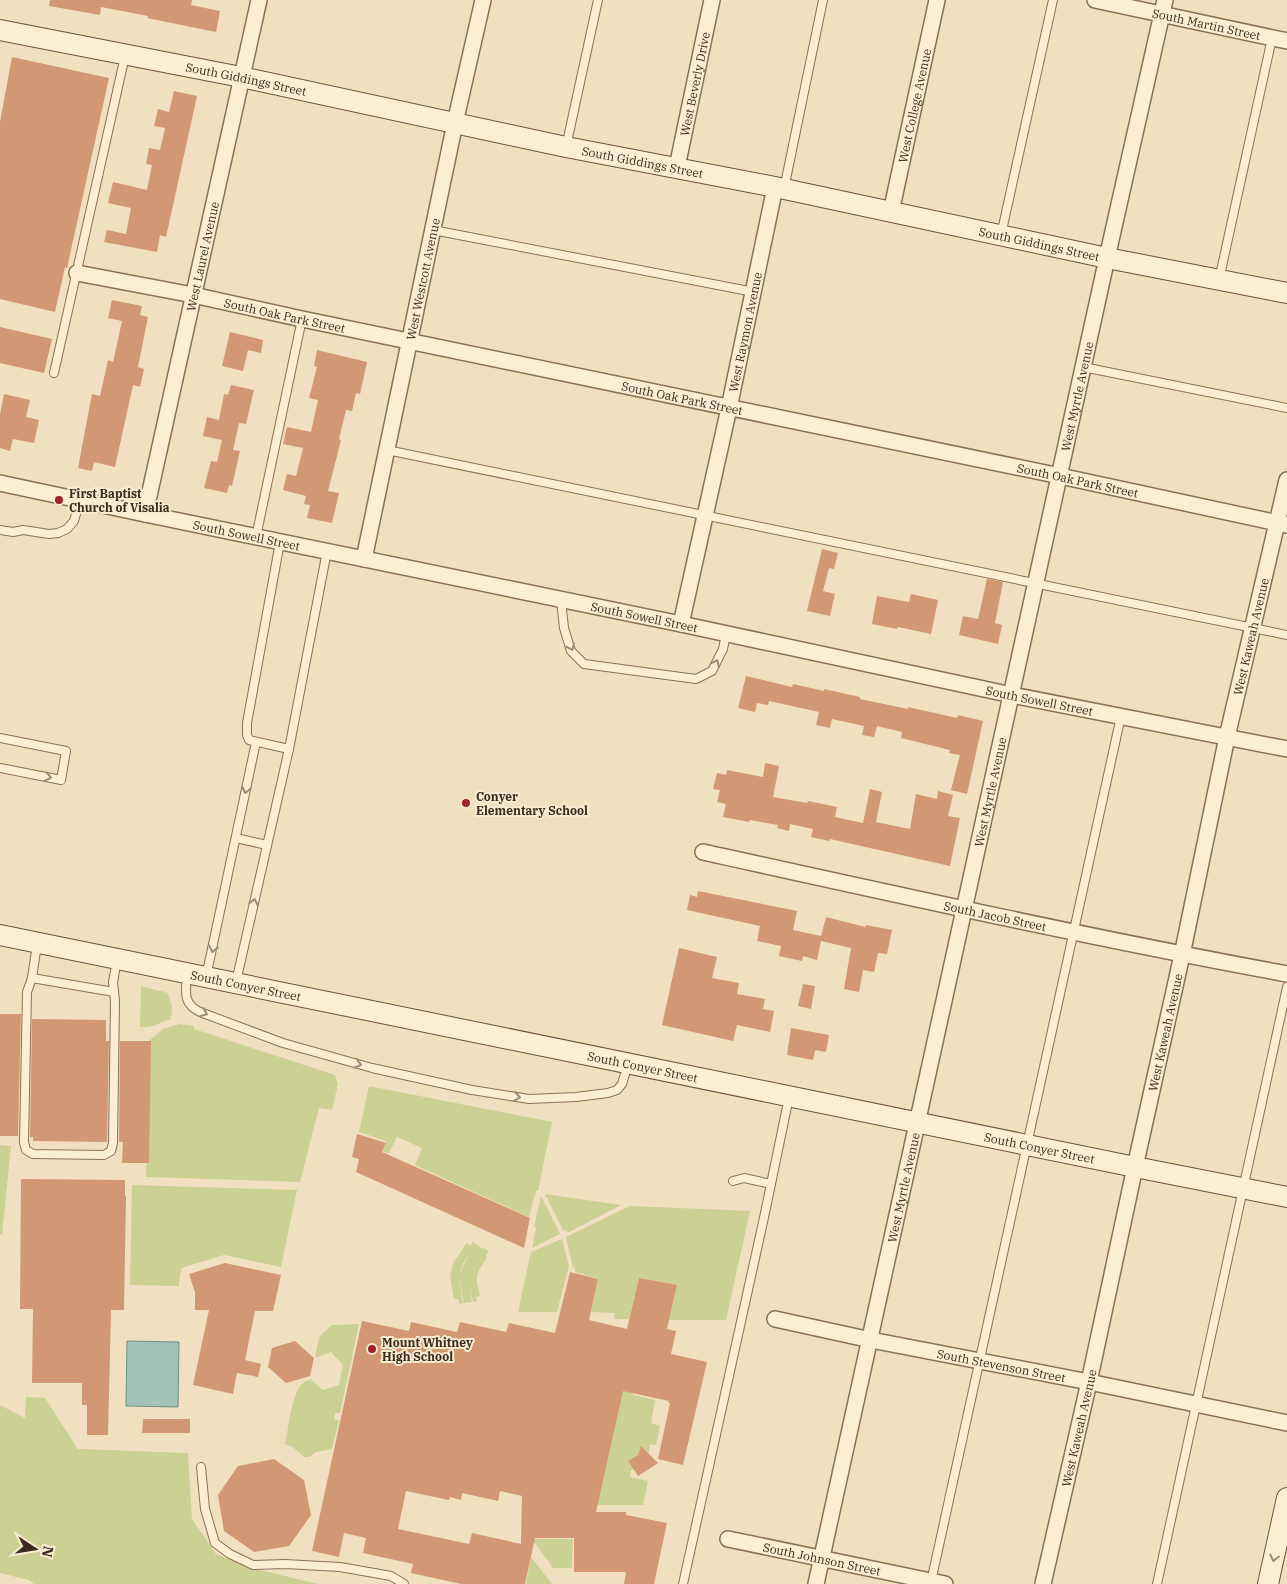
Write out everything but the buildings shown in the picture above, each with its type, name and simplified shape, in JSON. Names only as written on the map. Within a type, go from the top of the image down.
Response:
[{"type":"street","name":"West Laurel Avenue","points":[[145,514],[258,0]]},
{"type":"street","name":"West Westcott Avenue","points":[[364,559],[483,0]]},
{"type":"street","name":"West Beverly Drive","points":[[677,168],[712,0]]},
{"type":"street","name":"West College Avenue","points":[[891,212],[937,0]]},
{"type":"street","name":"South Martin Street","points":[[1095,0],[1164,7],[1280,40]]},
{"type":"street","name":"West Myrtle Avenue","points":[[816,1584],[1107,258],[1164,7]]},
{"type":"street","name":"South Giddings Street","points":[[0,30],[241,76],[456,123],[780,188],[1107,258],[1287,292]]},
{"type":"street","name":"West Raymon Avenue","points":[[681,624],[754,292],[780,188]]},
{"type":"street","name":"South Oak Park Street","points":[[77,273],[193,295],[302,320],[1060,476],[1283,524]]},
{"type":"street","name":"West Kaweah Avenue","points":[[1042,1584],[1089,1382],[1182,955],[1227,737],[1253,628],[1283,524],[1287,480]]},
{"type":"street","name":"South Sowell Street","points":[[0,483],[681,624],[1012,695],[1287,749]]},
{"type":"street","name":"South Jacob Street","points":[[703,852],[964,910],[1182,955],[1287,974]]},
{"type":"street","name":"South Conyer Street","points":[[0,935],[1287,1197]]},
{"type":"street","name":"South Stevenson Street","points":[[774,1318],[871,1340],[1287,1423]]},
{"type":"street","points":[[1268,1584],[1287,1498]]},
{"type":"street","name":"South Johnson Street","points":[[728,1538],[935,1583]]},
{"type":"lane","points":[[566,146],[598,0]]},
{"type":"lane","points":[[780,188],[823,0]]},
{"type":"lane","points":[[1000,235],[1053,0]]},
{"type":"lane","points":[[1218,280],[1280,40]]},
{"type":"lane","points":[[54,373],[125,54]]},
{"type":"lane","points":[[433,230],[754,292]]},
{"type":"lane","points":[[256,537],[302,320]]},
{"type":"lane","points":[[1083,367],[1287,408]]},
{"type":"lane","points":[[387,450],[1287,634]]},
{"type":"lane","points":[[0,530],[13,532],[23,530],[58,534],[67,529],[74,521],[80,500]]},
{"type":"lane","points":[[280,542],[247,723],[247,735],[249,740],[289,749]]},
{"type":"lane","points":[[236,984],[289,749],[327,551]]},
{"type":"lane","points":[[561,600],[564,628],[571,652],[584,664],[696,679],[712,671],[723,650],[726,634]]},
{"type":"lane","points":[[935,1583],[1026,1145],[1121,716]]},
{"type":"lane","points":[[0,738],[66,752],[61,780],[0,768]]},
{"type":"lane","points":[[256,742],[236,838],[197,976],[186,995],[187,1003],[192,1008],[283,1042],[372,1068],[472,1090],[529,1099],[576,1097],[617,1090],[622,1084],[628,1064]]},
{"type":"lane","points":[[236,838],[267,844]]},
{"type":"lane","points":[[38,942],[32,978],[27,992],[24,1142],[26,1150],[33,1154],[104,1155],[111,1151],[113,1143],[115,1001],[112,982],[117,959]]},
{"type":"lane","points":[[32,978],[114,992]]},
{"type":"lane","points":[[1156,1584],[1287,987]]},
{"type":"lane","points":[[683,1584],[789,1095]]},
{"type":"lane","points":[[733,1181],[744,1178],[771,1184]]},
{"type":"lane","points":[[201,1467],[205,1509],[214,1542],[230,1554],[252,1565],[340,1566],[391,1576],[404,1584]]},
{"type":"green space","points":[[141,986],[168,993],[172,1007],[171,1019],[153,1026],[140,1027]]},
{"type":"green space","points":[[180,1024],[194,1026],[194,1029],[335,1075],[338,1084],[332,1110],[319,1108],[300,1182],[146,1177],[149,1041],[163,1029]]},
{"type":"green space","points":[[369,1086],[552,1122],[538,1191],[536,1191],[529,1217],[415,1165],[422,1148],[397,1137],[389,1153],[383,1152],[386,1141],[359,1132]]},
{"type":"green space","points":[[0,1145],[11,1146],[2,1235],[0,1234]]},
{"type":"green space","points":[[132,1185],[297,1190],[281,1267],[224,1255],[181,1268],[179,1286],[130,1285]]},
{"type":"green space","points":[[545,1194],[621,1205],[569,1232],[563,1230]]},
{"type":"green space","points":[[541,1196],[560,1234],[532,1248],[536,1228],[534,1227]]},
{"type":"green space","points":[[630,1206],[750,1211],[726,1320],[669,1320],[677,1286],[639,1278],[629,1319],[614,1319],[615,1313],[591,1312],[598,1279],[575,1272],[566,1237]]},
{"type":"green space","points":[[562,1239],[569,1266],[557,1312],[518,1312],[531,1252]]},
{"type":"green space","points":[[473,1242],[489,1251],[477,1276],[480,1296],[476,1297],[477,1301],[473,1302],[469,1284],[472,1302],[464,1303],[460,1280],[463,1303],[459,1304],[458,1299],[454,1299],[450,1277],[453,1263],[467,1243],[470,1246]],"holes":[[[471,1252],[462,1268],[460,1275],[462,1265]]]},
{"type":"green space","points":[[637,1323],[649,1324],[633,1395],[655,1400],[651,1423],[660,1426],[656,1445],[650,1444],[649,1452],[641,1449],[638,1455],[628,1461],[634,1469],[631,1470],[630,1477],[648,1481],[643,1505],[597,1505]]},
{"type":"green space","points":[[359,1324],[340,1413],[335,1413],[334,1419],[339,1420],[332,1449],[316,1452],[309,1457],[304,1457],[293,1447],[285,1444],[296,1395],[303,1383],[310,1379],[323,1390],[339,1385],[343,1365],[331,1352],[315,1358],[319,1337],[332,1325]]},
{"type":"green space","points":[[26,1397],[45,1398],[78,1449],[188,1453],[192,1519],[216,1554],[252,1568],[318,1584],[34,1584],[29,1580],[0,1573],[0,1405],[25,1418]]},
{"type":"green space","points":[[532,1539],[573,1539],[572,1568],[553,1568]]},
{"type":"green space","points":[[531,1557],[552,1584],[526,1584]]},
{"type":"water","points":[[127,1341],[179,1342],[178,1407],[126,1406]]},
{"type":"place","name":"First Baptist Church of Visalia","points":[[59,500]]},
{"type":"place","name":"Conyer Elementary School","points":[[466,803]]},
{"type":"place","name":"Mount Whitney High School","points":[[372,1349]]}]
